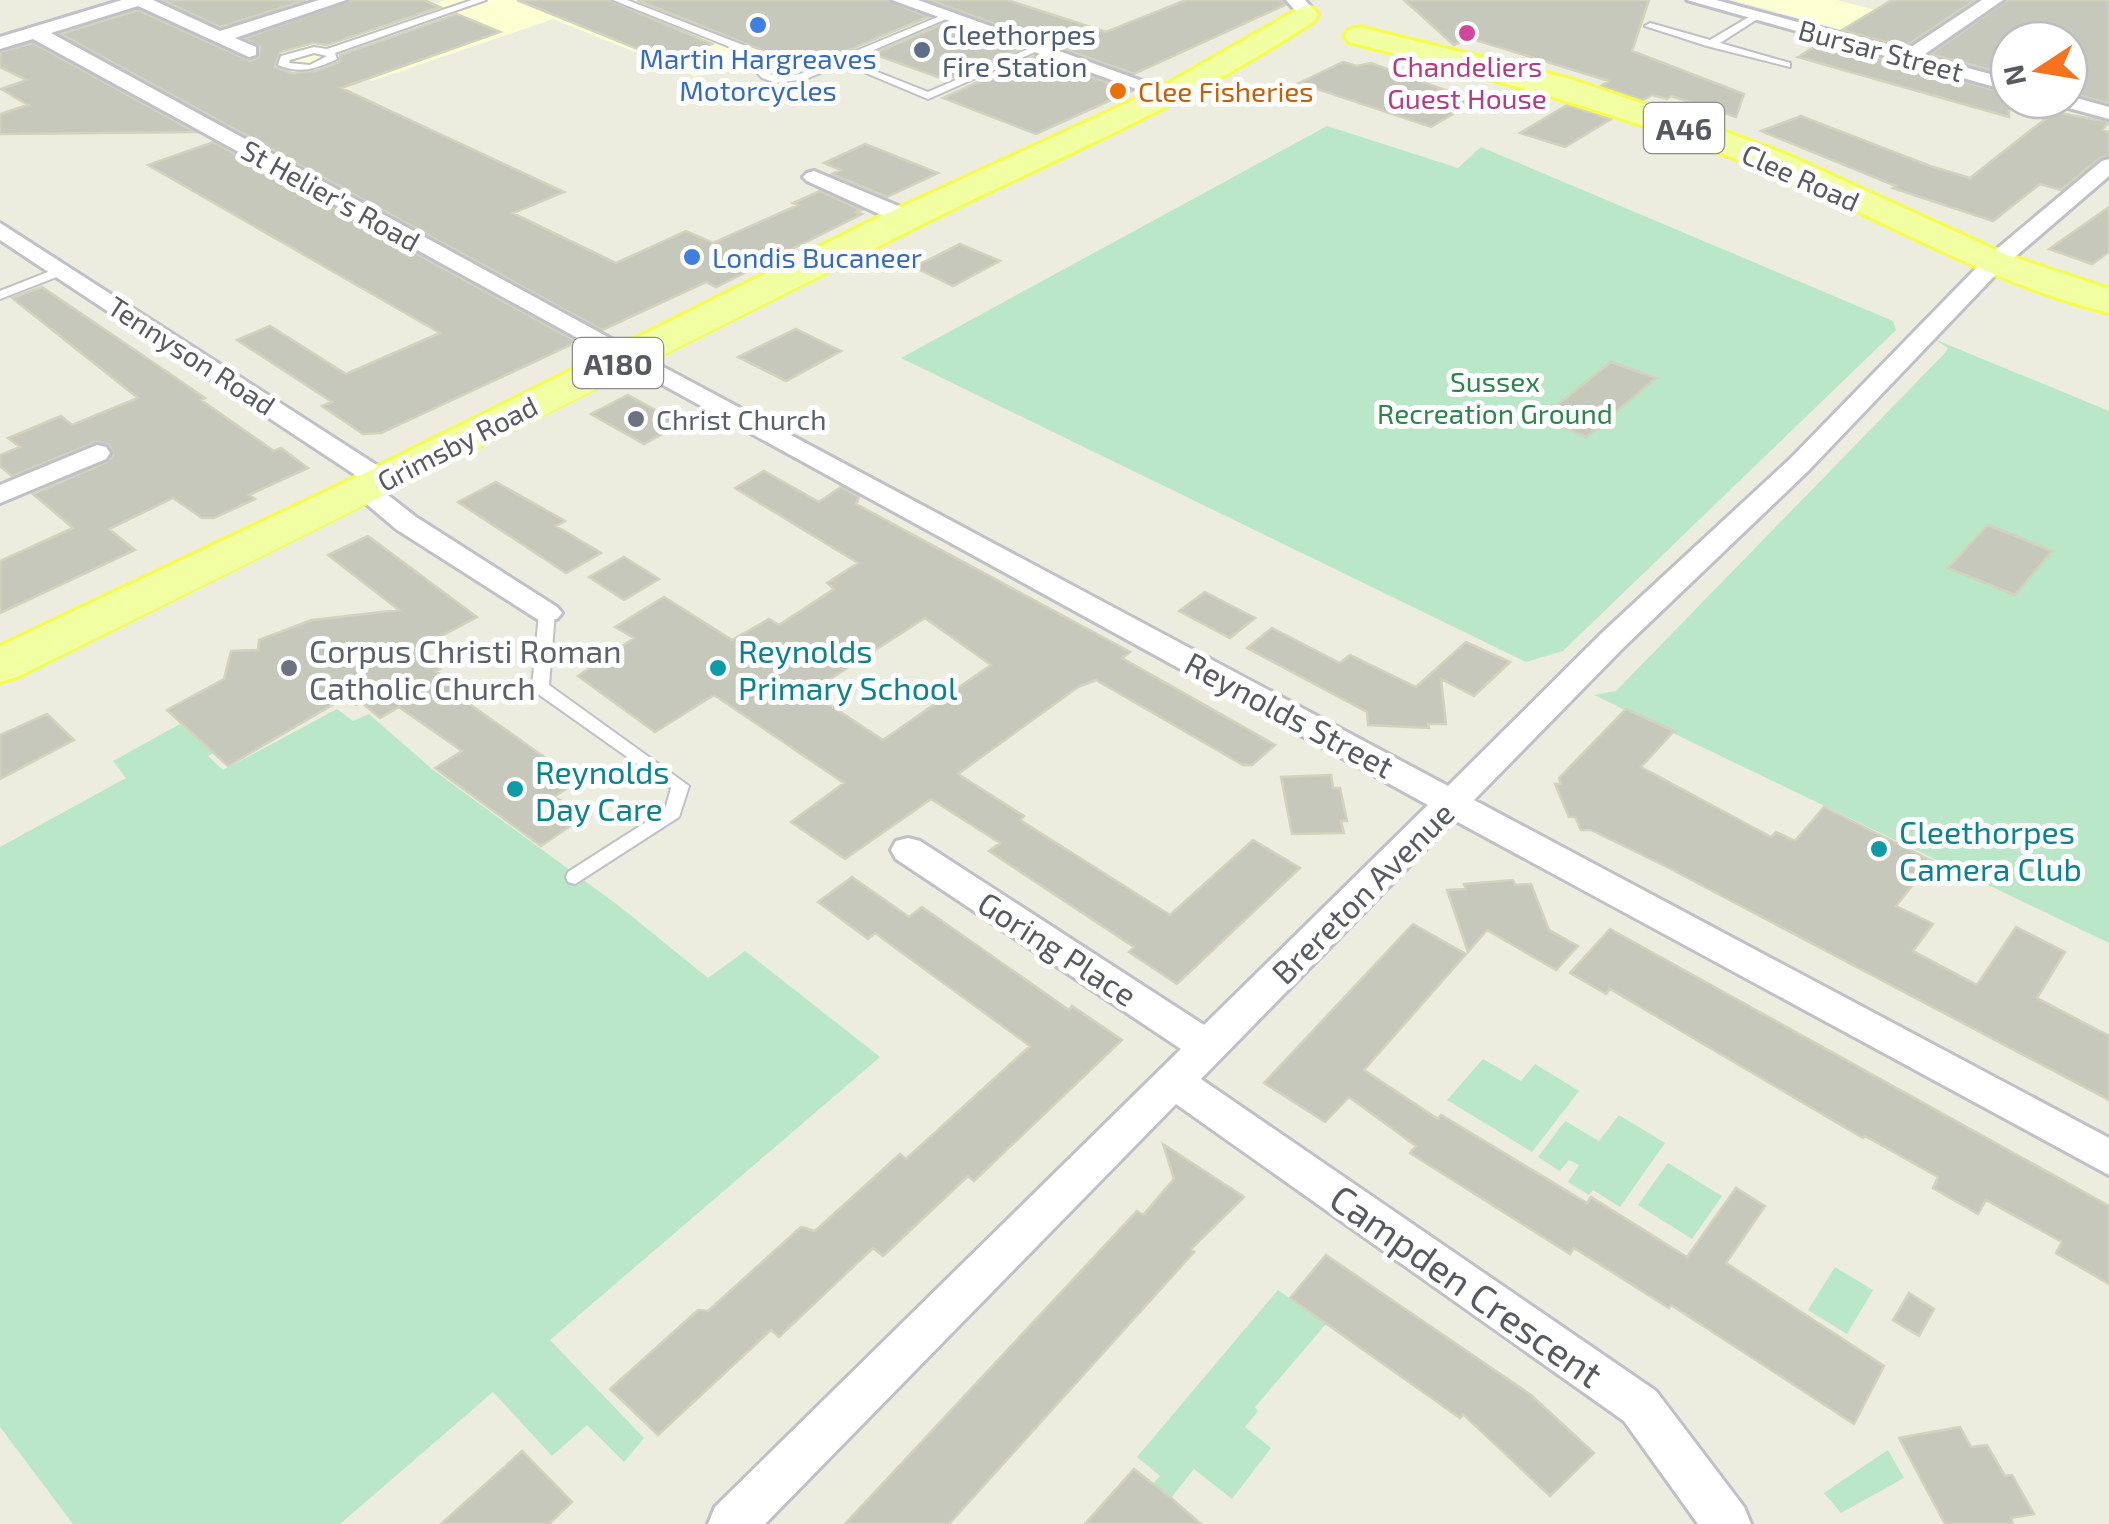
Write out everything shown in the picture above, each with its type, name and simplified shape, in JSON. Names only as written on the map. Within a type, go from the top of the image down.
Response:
[{"type":"main road","name":"Grimsby Road","points":[[0,666],[373,486],[907,218],[1171,96],[1236,60],[1329,22]]},
{"type":"main road","name":"Clee Road","points":[[1329,22],[1623,106],[1773,161],[1994,262],[2109,302]]},
{"type":"street","points":[[0,42],[139,0],[249,51]]},
{"type":"street","points":[[218,36],[337,0]]},
{"type":"street","points":[[901,0],[1171,96]]},
{"type":"street","name":"Bursar Street","points":[[1696,0],[1989,79]]},
{"type":"street","points":[[1908,57],[1994,0]]},
{"type":"street","name":"St Helier's Road","points":[[35,32],[628,358]]},
{"type":"street","name":"Brereton Avenue","points":[[732,1524],[1614,639],[1799,465],[1994,262],[2109,166]]},
{"type":"street","points":[[814,177],[907,218]]},
{"type":"street","name":"Tennyson Road","points":[[0,230],[373,486],[406,523],[547,613]]},
{"type":"street","name":"Reynolds Street","points":[[628,358],[2109,1158]]},
{"type":"street","points":[[0,495],[97,453]]},
{"type":"street","name":"Goring Place","points":[[908,850],[1208,1047]]},
{"type":"street","name":"Campden Crescent","points":[[1174,1081],[1640,1406],[1727,1524]]},
{"type":"lane","points":[[328,52],[482,0]]},
{"type":"lane","points":[[618,0],[740,47],[766,76],[776,80],[802,76],[948,16]]},
{"type":"lane","points":[[1711,44],[1757,16]]},
{"type":"lane","points":[[1650,26],[1786,65]]},
{"type":"lane","points":[[871,73],[928,96],[1040,48]]},
{"type":"lane","points":[[0,294],[63,270]]},
{"type":"lane","points":[[547,613],[540,686],[680,786],[672,814],[575,877]]},
{"type":"shaded area","points":[[445,0],[722,0],[893,20],[914,27],[810,71],[774,66],[695,76],[553,19],[372,81],[344,68],[292,85],[248,64]]},
{"type":"shaded area","points":[[1732,0],[1837,0],[1922,22],[1890,43]]},
{"type":"green space","name":"Sussex Recreation Ground","points":[[1327,126],[1458,168],[1481,147],[1893,321],[1896,330],[1563,651],[1526,662],[901,358]]},
{"type":"green space","points":[[1934,339],[2109,411],[2109,943],[1594,695],[1616,691],[1945,353],[1948,348]]},
{"type":"green space","points":[[337,709],[353,721],[369,714],[432,769],[619,906],[708,978],[745,951],[880,1057],[550,1340],[644,1438],[624,1462],[587,1425],[552,1456],[493,1392],[340,1524],[73,1524],[0,1427],[0,847],[126,778],[113,761],[180,724],[187,730],[202,722],[228,745],[208,756],[223,770]]},
{"type":"green space","points":[[1483,1059],[1521,1081],[1535,1064],[1579,1091],[1532,1152],[1447,1100]]},
{"type":"green space","points":[[1619,1115],[1665,1143],[1620,1207],[1593,1190],[1589,1195],[1568,1182],[1579,1165],[1569,1160],[1560,1171],[1538,1157],[1565,1121],[1599,1141]]},
{"type":"green space","points":[[1668,1163],[1722,1196],[1692,1239],[1638,1205]]},
{"type":"green space","points":[[1835,1267],[1873,1290],[1847,1334],[1808,1310]]},
{"type":"green space","points":[[1278,1290],[1326,1324],[1255,1407],[1258,1411],[1245,1427],[1271,1448],[1232,1499],[1194,1469],[1171,1498],[1153,1484],[1160,1476],[1137,1457]]},
{"type":"green space","points":[[1888,1450],[1904,1478],[1841,1513],[1824,1493]]},
{"type":"building","points":[[162,0],[306,0],[220,27]]},
{"type":"building","points":[[350,0],[424,0],[440,7],[327,45],[313,43],[280,52],[275,67],[292,73],[316,71],[339,62],[340,55],[457,14],[500,32],[341,88],[564,192],[513,213],[616,263],[686,231],[713,243],[820,191],[861,210],[856,212],[862,214],[716,287],[706,282],[602,330],[61,34],[138,10],[250,61],[259,57],[260,47],[245,38]]},
{"type":"building","points":[[517,0],[609,0],[712,44],[667,61]]},
{"type":"building","points":[[637,0],[888,0],[928,17],[806,68]]},
{"type":"building","points":[[929,0],[1007,0],[1106,32],[1186,0],[1282,0],[1285,5],[1134,74]]},
{"type":"building","points":[[1404,0],[1649,0],[1632,51],[1744,94],[1736,117],[1671,96],[1667,99],[1652,95],[1643,100],[1601,86],[1609,81],[1469,38],[1454,45]]},
{"type":"building","points":[[1892,0],[1975,0],[1904,47],[1842,30]]},
{"type":"building","points":[[2007,0],[2109,0],[2109,103],[2089,98],[2089,20],[1989,20],[1989,70],[1931,54]]},
{"type":"building","points":[[945,23],[1017,50],[946,80],[873,54]]},
{"type":"building","points":[[1822,42],[1989,88],[1989,111],[1798,57]]},
{"type":"building","points":[[33,43],[195,132],[0,134],[0,114],[28,105],[1,89],[27,80],[0,67],[0,52]]},
{"type":"building","points":[[1035,56],[1131,91],[1036,134],[943,98]]},
{"type":"building","points":[[1343,62],[1357,66],[1371,63],[1475,101],[1431,127],[1299,83]]},
{"type":"building","points":[[1567,105],[1611,119],[1565,147],[1520,133]]},
{"type":"building","points":[[1801,116],[1970,178],[2044,120],[2089,118],[2109,122],[2102,130],[2109,132],[2109,156],[2100,158],[2061,190],[2040,184],[1993,221],[1893,188],[1896,186],[1761,131]]},
{"type":"building","points":[[213,142],[577,342],[381,433],[363,434],[322,406],[332,402],[237,340],[270,326],[346,374],[440,333],[148,165]]},
{"type":"building","points":[[865,144],[938,173],[887,197],[832,174],[841,170],[824,163]]},
{"type":"building","points":[[2109,207],[2109,252],[2092,264],[2049,249]]},
{"type":"building","points":[[960,244],[1000,261],[953,286],[914,267]]},
{"type":"building","points":[[42,287],[205,398],[201,400],[274,451],[281,448],[308,468],[249,495],[255,499],[214,518],[202,518],[173,498],[109,529],[135,550],[0,613],[0,561],[73,528],[33,494],[107,462],[113,455],[109,445],[96,442],[12,476],[0,466],[0,455],[20,447],[8,438],[61,416],[72,425],[138,398],[12,298]]},
{"type":"building","points":[[796,329],[841,351],[786,381],[738,357]]},
{"type":"building","points":[[1611,362],[1656,378],[1586,437],[1541,418]]},
{"type":"building","name":"Christ Church","points":[[628,395],[681,424],[644,444],[591,414]]},
{"type":"building","name":"Reynolds Primary School","points":[[764,471],[819,502],[841,487],[859,497],[856,504],[1130,652],[1122,658],[1275,745],[1252,765],[1243,765],[1096,680],[1078,687],[958,774],[1024,816],[1020,820],[1170,915],[1253,840],[1300,868],[1177,984],[1129,952],[1134,947],[989,851],[1000,843],[931,799],[845,859],[791,822],[844,783],[714,695],[655,732],[578,676],[634,638],[615,627],[664,597],[732,640],[769,619],[779,625],[834,589],[827,583],[858,563],[735,488]],"holes":[[[925,618],[991,665],[883,740],[810,692]]]},
{"type":"building","points":[[496,482],[565,521],[556,526],[601,553],[566,573],[458,502]]},
{"type":"building","points":[[1988,525],[2052,551],[2015,595],[1948,568]]},
{"type":"building","points":[[368,536],[477,617],[415,650],[461,689],[454,693],[578,781],[554,797],[588,814],[541,846],[435,768],[462,751],[399,707],[380,718],[361,702],[356,705],[346,697],[228,766],[167,710],[224,679],[231,651],[258,650],[259,640],[312,620],[399,610],[328,555]]},
{"type":"building","points":[[624,557],[659,579],[624,600],[589,577]]},
{"type":"building","points":[[1205,592],[1255,618],[1230,638],[1179,611]]},
{"type":"building","points":[[1272,628],[1340,663],[1350,655],[1416,687],[1466,642],[1510,662],[1474,696],[1441,679],[1446,724],[1428,724],[1429,728],[1368,725],[1367,712],[1247,648]]},
{"type":"building","points":[[1626,709],[1674,731],[1641,767],[1771,837],[1776,832],[1795,841],[1824,807],[1932,861],[1896,906],[1933,924],[1913,951],[1977,985],[2016,927],[2065,952],[2037,998],[2109,1036],[2109,1100],[1667,867],[1591,830],[1581,830],[1575,817],[1569,817],[1555,784],[1561,784],[1559,778]]},
{"type":"building","points":[[47,714],[74,740],[0,779],[0,735]]},
{"type":"building","points":[[1331,775],[1333,788],[1340,788],[1347,821],[1341,821],[1344,833],[1292,834],[1281,777]]},
{"type":"building","points":[[852,877],[909,917],[922,907],[1069,1010],[1072,1006],[1122,1040],[974,1181],[968,1176],[883,1256],[873,1248],[779,1337],[771,1330],[658,1435],[610,1389],[698,1310],[708,1311],[801,1227],[815,1231],[900,1154],[906,1159],[1030,1046],[875,933],[868,939],[818,902]]},
{"type":"building","points":[[1513,880],[1515,885],[1531,884],[1549,930],[1578,946],[1556,970],[1487,930],[1468,952],[1447,890],[1466,889],[1464,884]]},
{"type":"building","points":[[1413,924],[1466,954],[1364,1070],[1438,1119],[1441,1115],[1587,1203],[1591,1197],[1687,1257],[1736,1188],[1765,1206],[1726,1263],[1884,1366],[1854,1424],[1671,1305],[1669,1308],[1574,1248],[1570,1254],[1410,1153],[1416,1146],[1349,1097],[1325,1122],[1264,1083]]},
{"type":"building","points":[[1610,929],[2109,1206],[2109,1284],[2056,1253],[2062,1242],[1986,1200],[1978,1214],[1933,1188],[1938,1177],[1863,1138],[1610,989],[1606,994],[1570,973]]},
{"type":"building","points":[[1163,1144],[1244,1197],[1191,1249],[1194,1252],[949,1524],[845,1524],[1137,1211],[1143,1215],[1174,1179]]},
{"type":"building","points":[[1326,1255],[1531,1395],[1594,1453],[1550,1496],[1463,1414],[1460,1418],[1290,1298]]},
{"type":"building","points":[[1909,1293],[1934,1309],[1919,1336],[1893,1320]]},
{"type":"building","points":[[1960,1427],[1971,1447],[1987,1445],[2005,1476],[2012,1475],[2034,1514],[2011,1518],[2013,1524],[1945,1524],[1899,1438]]},
{"type":"building","points":[[522,1451],[572,1502],[549,1524],[441,1524]]},
{"type":"building","points":[[1134,1469],[1171,1498],[1201,1524],[1085,1524]]},
{"type":"place","name":"Martin Hargreaves Motorcycles","points":[[758,25]]},
{"type":"place","name":"Chandeliers Guest House","points":[[1467,33]]},
{"type":"place","name":"Cleethorpes Fire Station","points":[[922,50]]},
{"type":"place","name":"Clee Fisheries","points":[[1118,91]]},
{"type":"place","name":"Londis Bucaneer","points":[[692,257]]},
{"type":"place","name":"Christ Church","points":[[636,419]]},
{"type":"place","name":"Corpus Christi Roman Catholic Church","points":[[289,668]]},
{"type":"place","name":"Reynolds Primary School","points":[[718,668]]},
{"type":"place","name":"Reynolds Day Care","points":[[515,789]]},
{"type":"place","name":"Cleethorpes Camera Club","points":[[1879,849]]}]
